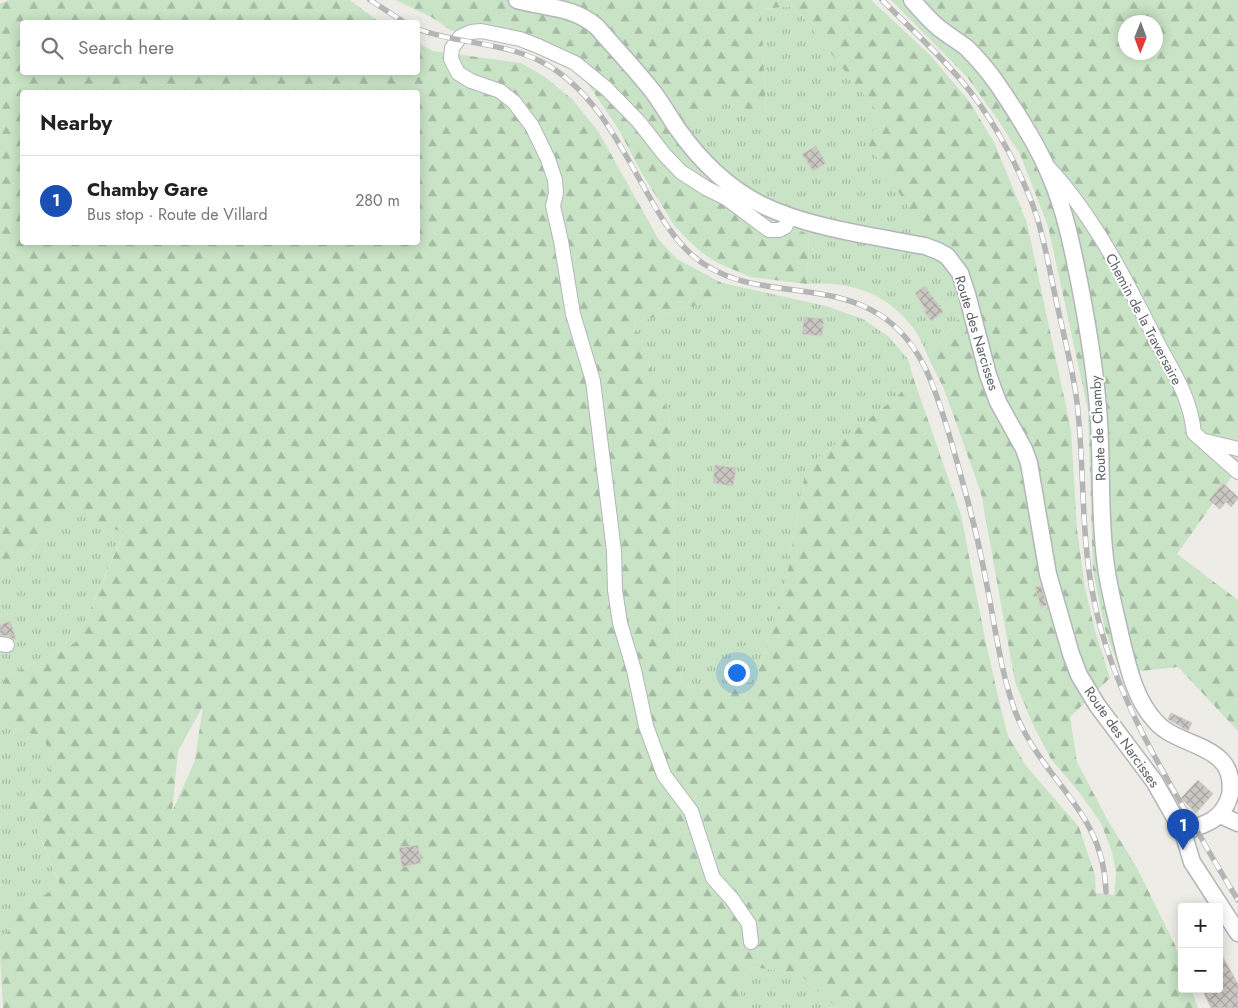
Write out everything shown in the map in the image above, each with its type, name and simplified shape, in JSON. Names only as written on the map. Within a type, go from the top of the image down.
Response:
[{"type":"street","name":"Route des Narcisses","points":[[517,0],[567,10],[588,19],[653,92],[676,128],[707,164],[733,186],[760,204],[790,217],[813,223],[925,246],[947,256],[954,264],[966,288],[988,375],[998,402],[1021,443],[1029,463],[1048,574],[1076,668],[1097,705],[1154,781],[1183,832],[1192,862],[1238,933]]},
{"type":"street","name":"Route de Chamby","points":[[912,0],[939,28],[977,58],[998,85],[1045,163],[1058,196],[1070,236],[1091,341],[1099,421],[1102,525],[1106,566],[1123,646],[1135,688],[1142,703],[1158,725],[1174,736],[1217,753],[1225,760],[1230,769],[1232,787],[1227,804],[1220,815]]},
{"type":"street","points":[[751,942],[749,924],[732,899],[713,878],[691,811],[664,775],[646,726],[634,670],[620,622],[615,590],[614,551],[593,381],[573,314],[553,206],[556,193],[555,180],[548,159],[532,126],[514,102],[500,91],[471,81],[458,73],[451,58],[452,48],[460,37],[471,32],[481,32],[520,39],[575,63],[607,89],[639,122],[681,172],[726,198],[769,230],[779,230],[785,226],[790,217]]},
{"type":"street","name":"Chemin de la Traversaire","points":[[1045,163],[1066,186],[1113,259],[1180,383],[1192,417],[1194,433],[1238,472]]},
{"type":"street","points":[[1201,440],[1238,450]]},
{"type":"street","points":[[1183,832],[1220,815],[1238,823]]},
{"type":"green space","points":[[9,0],[350,0],[376,20],[20,20],[20,75],[420,75],[420,44],[433,51],[521,63],[545,77],[572,99],[598,131],[659,240],[677,259],[722,283],[711,301],[634,323],[669,416],[674,513],[675,634],[682,687],[755,682],[786,581],[806,467],[897,397],[913,377],[961,515],[985,639],[1008,736],[1027,767],[1079,827],[1095,875],[1096,893],[1114,895],[1116,873],[1112,852],[1101,823],[1079,792],[1051,759],[1034,727],[1015,682],[981,493],[944,389],[928,357],[970,304],[863,136],[886,123],[794,6],[761,9],[766,115],[718,101],[675,137],[715,187],[809,235],[807,284],[750,277],[716,262],[701,252],[674,225],[640,170],[619,130],[582,75],[564,61],[518,43],[450,30],[433,18],[396,0],[871,0],[930,55],[969,101],[995,144],[1027,223],[1071,430],[1077,530],[1085,588],[1095,631],[1110,678],[1070,717],[1077,762],[1107,819],[1137,868],[1175,945],[1178,953],[1178,993],[1192,993],[1198,1008],[837,1008],[799,974],[753,967],[741,983],[741,1008],[3,1008],[0,953],[14,915],[60,885],[26,802],[53,765],[44,738],[0,724],[0,692],[4,678],[76,642],[124,533],[76,513],[47,534],[0,581],[0,4]],"holes":[[[203,706],[195,760],[172,812],[178,751]]]},
{"type":"green space","points":[[891,0],[1238,0],[1238,468],[1177,554],[1238,600],[1238,731],[1178,667],[1121,673],[1105,630],[1093,571],[1088,410],[1048,226],[1020,154],[967,77]]},
{"type":"green space","points":[[794,6],[887,123],[864,136],[970,304],[928,357],[914,329],[892,306],[880,298],[853,287],[807,284],[809,235],[715,187],[674,137],[718,101],[766,114],[761,9]]},
{"type":"green space","points":[[722,283],[826,306],[863,319],[889,337],[908,359],[913,377],[897,397],[806,467],[786,581],[755,682],[682,687],[675,634],[674,513],[669,416],[634,323],[711,301]]},
{"type":"green space","points":[[76,512],[124,532],[76,642],[4,678],[0,692],[0,581],[47,534]]},
{"type":"green space","points":[[0,724],[44,738],[53,765],[26,802],[60,886],[15,915],[0,953]]},
{"type":"green space","points":[[753,967],[799,974],[837,1008],[741,1008],[741,983]]},
{"type":"building","points":[[816,146],[826,163],[813,171],[802,154]]},
{"type":"building","points":[[925,286],[943,312],[931,321],[915,293]]},
{"type":"building","points":[[804,317],[824,319],[822,336],[802,334]]},
{"type":"building","points":[[715,465],[736,468],[733,486],[713,483]]},
{"type":"building","points":[[1223,483],[1238,499],[1231,507],[1226,502],[1220,509],[1209,500]]},
{"type":"building","points":[[1041,586],[1047,605],[1041,607],[1035,587]]},
{"type":"building","points":[[10,621],[16,639],[0,635],[0,625]]},
{"type":"building","points":[[1171,713],[1192,723],[1188,731],[1168,719]]},
{"type":"building","points":[[1198,780],[1213,794],[1196,813],[1181,798]]},
{"type":"building","points":[[418,845],[421,863],[402,867],[399,848]]},
{"type":"building","points":[[1223,957],[1238,984],[1238,1008],[1211,1008],[1204,993],[1223,993]]},
{"type":"railway","points":[[370,0],[401,20]]},
{"type":"railway","points":[[882,0],[949,66],[979,103],[1008,150],[1031,201],[1043,240],[1069,356],[1077,402],[1087,555],[1090,580],[1102,635],[1123,692],[1150,748],[1238,900]]},
{"type":"railway","points":[[420,30],[448,38],[510,50],[540,61],[558,72],[575,86],[602,118],[672,233],[692,255],[713,270],[736,279],[760,285],[809,292],[858,304],[880,315],[907,339],[925,368],[949,434],[974,525],[1002,663],[1015,711],[1026,735],[1070,797],[1095,839],[1103,863],[1106,892]]},
{"type":"place","name":"Chamby Gare","points":[[1183,850]]}]
